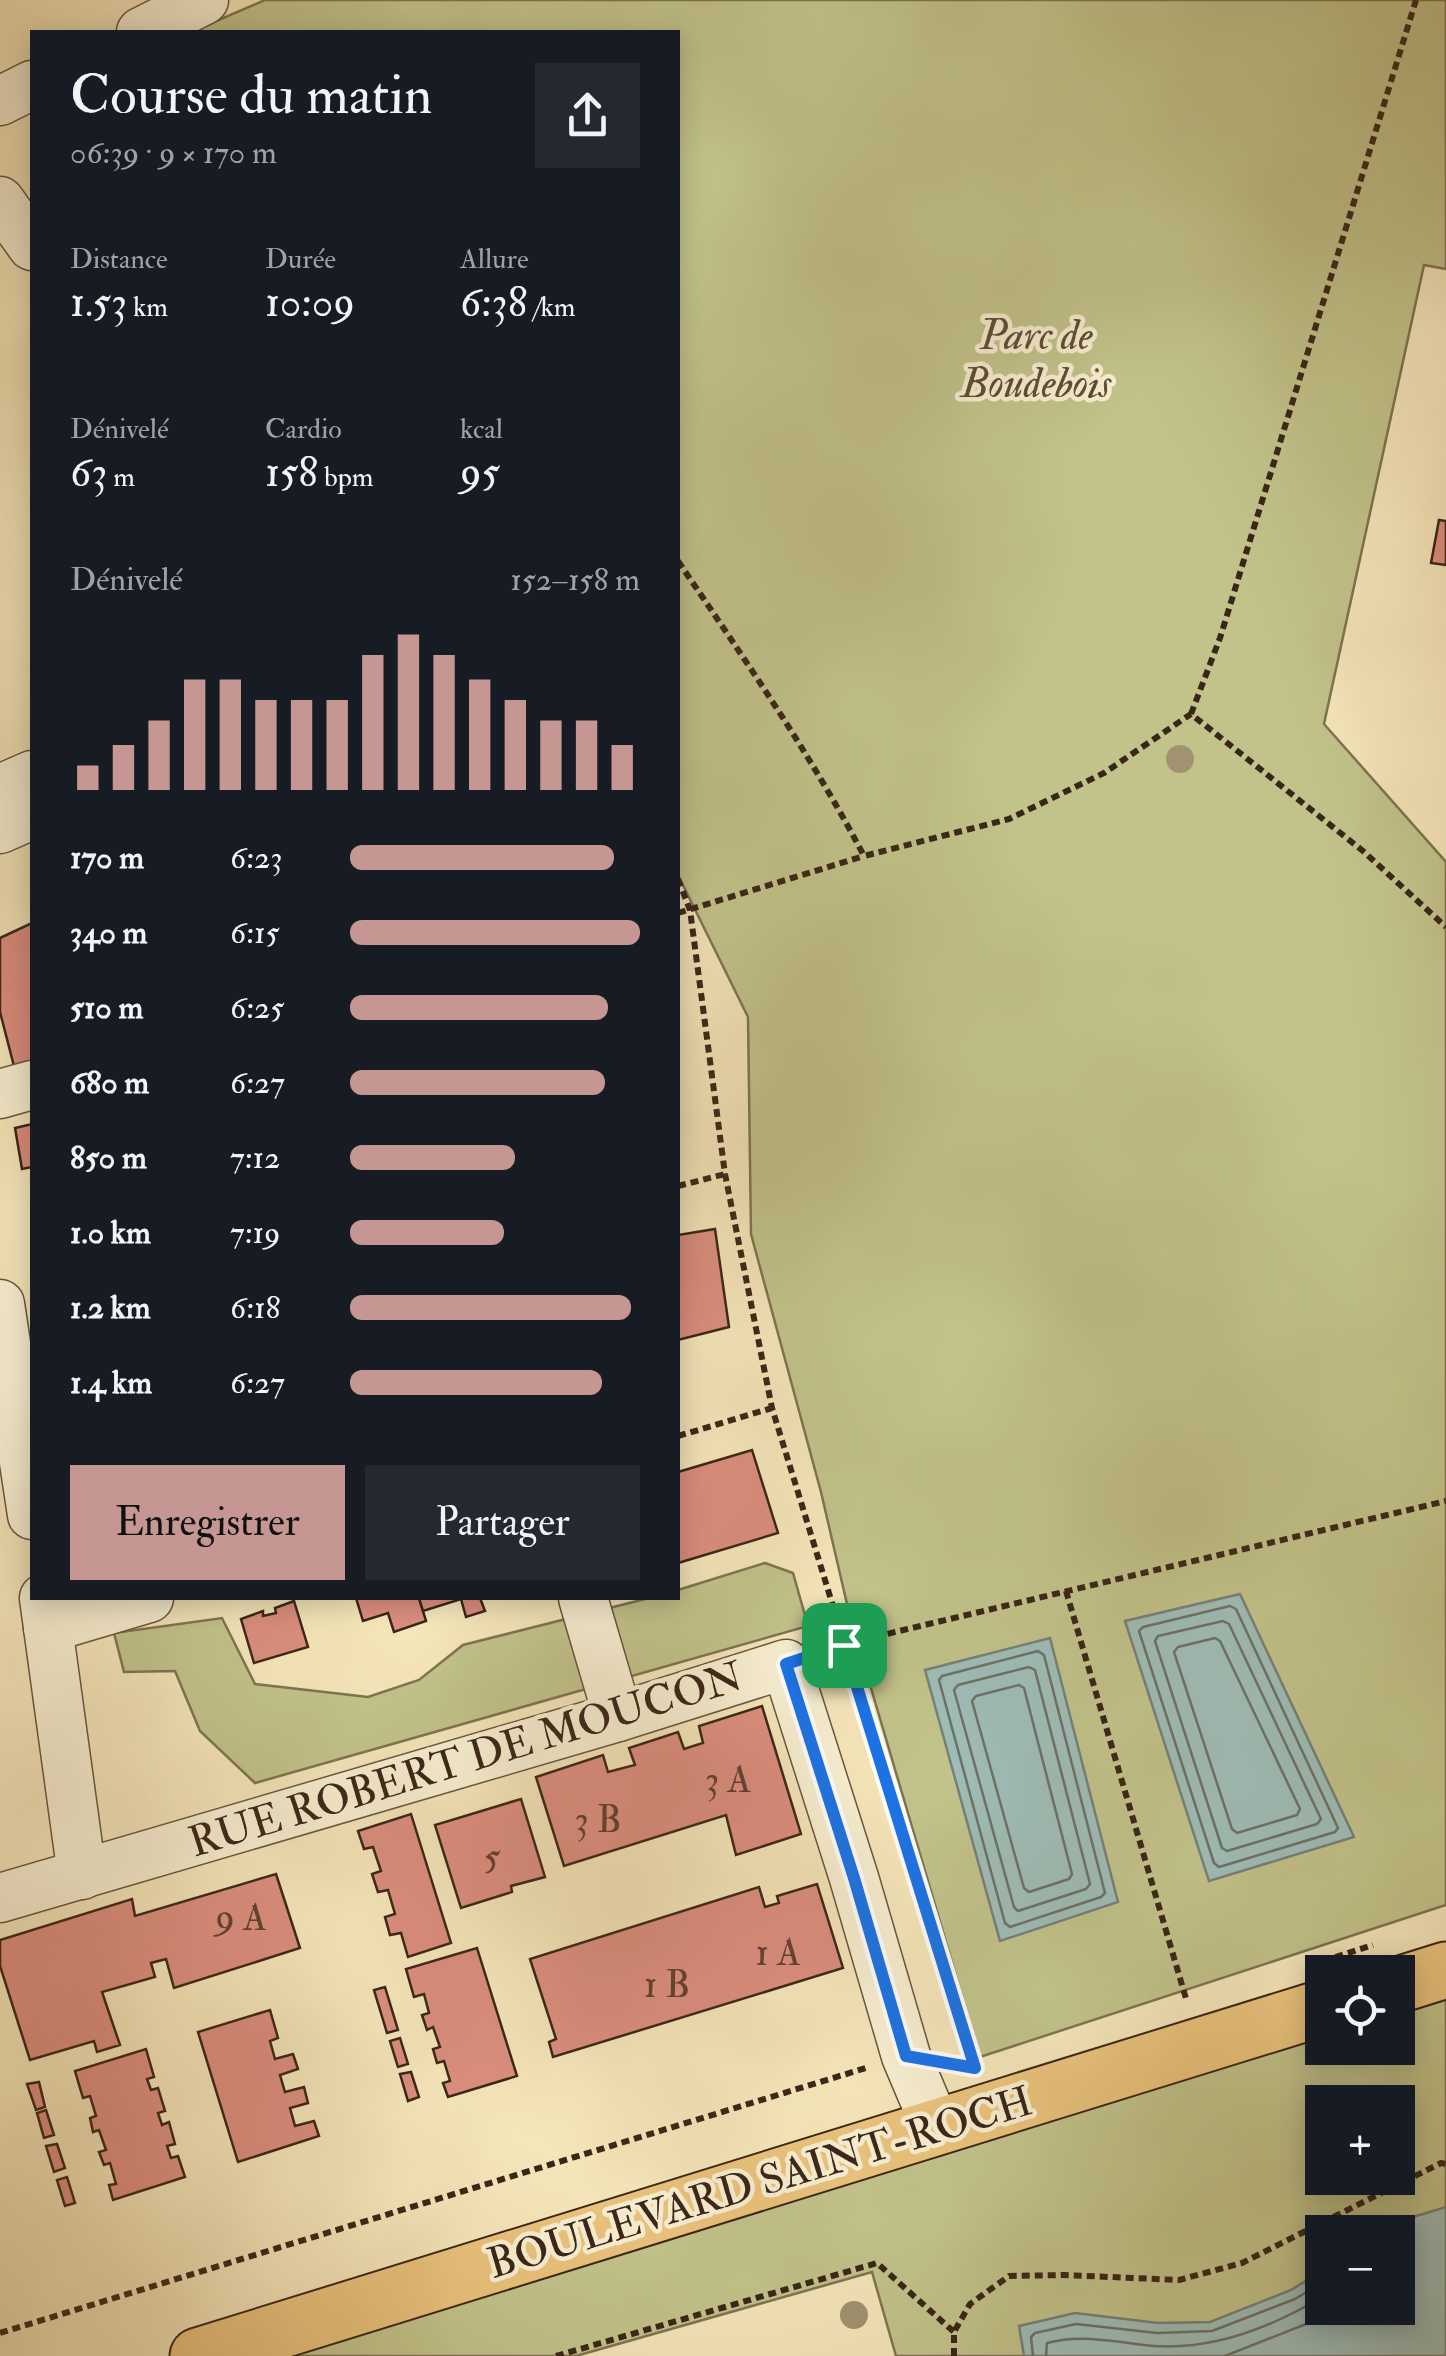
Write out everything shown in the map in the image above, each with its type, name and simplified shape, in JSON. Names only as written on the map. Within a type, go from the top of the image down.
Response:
[{"type":"main road","points":[[1415,1980],[1446,1970]]},
{"type":"main road","name":"BOULEVARD SAINT-ROCH","points":[[198,2356],[1305,2013]]},
{"type":"street","points":[[145,30],[204,0]]},
{"type":"street","points":[[0,101],[30,86]]},
{"type":"street","points":[[0,201],[30,243]]},
{"type":"street","points":[[0,789],[30,776]]},
{"type":"street","points":[[0,829],[30,816]]},
{"type":"street","points":[[0,1094],[30,1086]]},
{"type":"street","points":[[0,1304],[21,1352],[30,1485]]},
{"type":"street","points":[[82,1875],[46,1613],[135,1600]]},
{"type":"street","points":[[584,1600],[618,1718]]},
{"type":"street","name":"RUE ROBERT DE MOUCON","points":[[0,1898],[618,1718],[786,1664],[906,2056],[936,2127]]},
{"type":"path","points":[[680,912],[864,856],[1010,818],[1104,774],[1191,714],[1220,638],[1416,0]]},
{"type":"path","points":[[680,564],[775,706],[864,856]]},
{"type":"path","points":[[1191,714],[1362,850],[1446,927]]},
{"type":"path","points":[[0,2333],[906,2056],[975,2068],[772,1408],[725,1174],[690,910],[680,884]]},
{"type":"path","points":[[680,1185],[725,1174]]},
{"type":"path","points":[[680,1435],[772,1408]]},
{"type":"path","points":[[786,1664],[844,1645],[1446,1501]]},
{"type":"path","points":[[1066,1592],[1188,2002]]},
{"type":"path","points":[[954,2356],[954,2332],[970,2304],[1009,2276],[1064,2274],[1179,2280],[1242,2263],[1446,2164]]},
{"type":"path","points":[[556,2356],[877,2262],[954,2332]]},
{"type":"green space","name":"Parc de Boudebois","points":[[265,0],[1446,0],[1446,269],[1424,265],[1324,724],[1446,862],[1446,1905],[980,2057],[850,1617],[821,1492],[751,1234],[748,1017],[680,879],[680,30],[196,30]]},
{"type":"green space","points":[[765,1563],[793,1573],[808,1626],[255,1783],[200,1731],[175,1671],[124,1672],[114,1633],[222,1618],[255,1684],[368,1697],[419,1680],[463,1645],[641,1600],[680,1600],[680,1589]]},
{"type":"green space","points":[[1446,1999],[1446,2356],[896,2356],[872,2272],[576,2356],[282,2356],[1305,2041],[1305,2065],[1415,2065],[1415,2009]]},
{"type":"water","points":[[1240,1594],[1354,1837],[1209,1881],[1125,1621]]},
{"type":"water","points":[[1050,1638],[1118,1902],[1000,1941],[925,1670]]},
{"type":"water","points":[[1446,2207],[1446,2356],[1024,2356],[1019,2326],[1075,2313],[1158,2323],[1210,2322],[1305,2281],[1305,2325],[1415,2325],[1415,2216]]},
{"type":"building","points":[[1439,520],[1446,521],[1446,565],[1431,563]]},
{"type":"building","points":[[30,924],[30,1066],[15,1070],[0,1012],[0,938]]},
{"type":"building","points":[[30,1124],[30,1167],[22,1169],[15,1128]]},
{"type":"building","points":[[715,1229],[729,1327],[680,1339],[680,1235]]},
{"type":"building","points":[[752,1450],[778,1533],[680,1562],[680,1471]]},
{"type":"building","points":[[357,1600],[420,1600],[426,1621],[394,1632],[388,1613],[363,1621]]},
{"type":"building","points":[[420,1600],[458,1600],[423,1611]]},
{"type":"building","points":[[461,1600],[481,1600],[485,1611],[466,1617]]},
{"type":"building","points":[[294,1601],[308,1647],[254,1663],[241,1619],[263,1611],[263,1616],[276,1613],[275,1608]]},
{"type":"building","points":[[762,1706],[801,1834],[736,1855],[726,1815],[564,1866],[536,1777],[603,1755],[608,1772],[635,1765],[629,1748],[678,1732],[684,1749],[703,1743],[699,1726]]},
{"type":"building","points":[[521,1799],[545,1877],[511,1886],[512,1892],[461,1908],[435,1825]]},
{"type":"building","points":[[411,1814],[451,1943],[408,1957],[401,1933],[390,1935],[385,1917],[395,1914],[388,1890],[378,1892],[372,1874],[381,1871],[373,1847],[364,1849],[358,1831]]},
{"type":"building","points":[[276,1874],[300,1948],[174,1988],[166,1959],[151,1963],[155,1977],[102,1992],[120,2045],[97,2052],[94,2041],[30,2060],[0,1966],[0,1940],[132,1899],[135,1916]]},
{"type":"building","points":[[817,1884],[843,1968],[553,2057],[549,2042],[556,2039],[530,1959],[759,1887],[765,1907],[779,1903],[777,1896]]},
{"type":"building","points":[[477,1948],[517,2076],[448,2097],[443,2083],[450,2081],[444,2061],[437,2063],[433,2049],[440,2047],[433,2027],[427,2030],[422,2015],[429,2013],[424,1994],[414,1997],[406,1969]]},
{"type":"building","points":[[385,1987],[398,2030],[387,2033],[374,1990]]},
{"type":"building","points":[[270,2010],[278,2038],[270,2041],[275,2059],[293,2054],[298,2069],[280,2075],[285,2092],[304,2087],[308,2103],[290,2108],[295,2126],[314,2121],[319,2136],[238,2162],[198,2032]]},
{"type":"building","points":[[400,2038],[408,2064],[398,2067],[390,2041]]},
{"type":"building","points":[[146,2049],[154,2077],[147,2079],[151,2090],[158,2088],[165,2111],[158,2113],[162,2125],[169,2122],[175,2144],[167,2146],[171,2158],[178,2156],[185,2177],[113,2200],[109,2185],[116,2184],[110,2163],[104,2165],[99,2152],[106,2150],[99,2130],[93,2132],[90,2118],[96,2116],[90,2096],[83,2098],[75,2071]]},
{"type":"building","points":[[411,2072],[419,2097],[408,2101],[400,2074]]},
{"type":"building","points":[[39,2082],[45,2107],[36,2110],[27,2084]]},
{"type":"building","points":[[46,2110],[54,2135],[44,2138],[37,2113]]},
{"type":"building","points":[[57,2144],[65,2168],[54,2172],[46,2146]]},
{"type":"building","points":[[67,2177],[75,2203],[65,2206],[57,2180]]},
{"type":"route","points":[[844,1645],[975,2068],[906,2056],[786,1664],[844,1645]]}]
